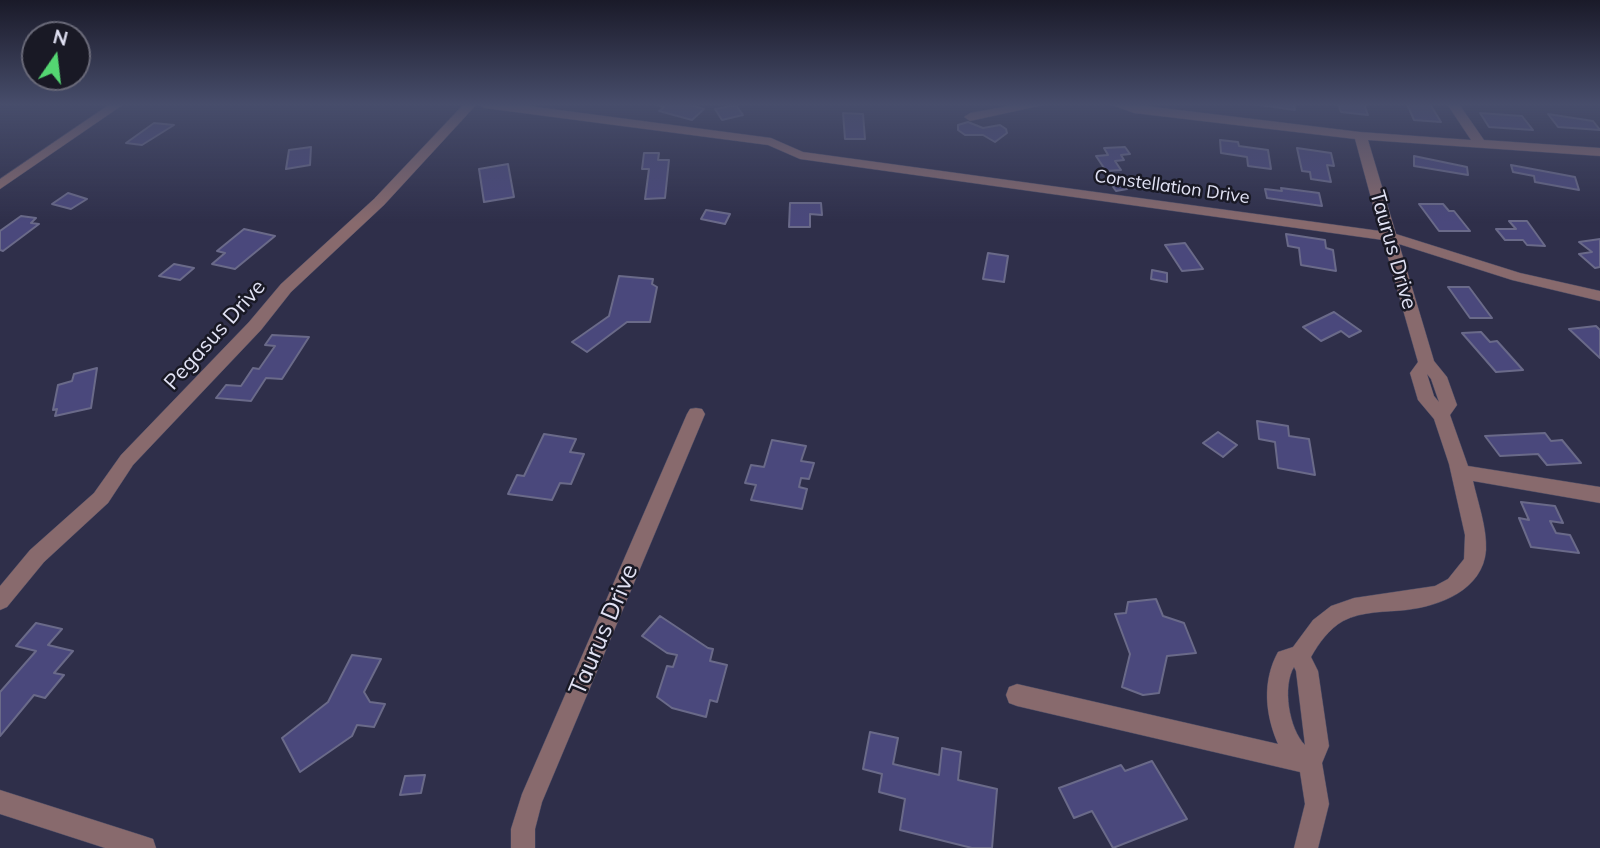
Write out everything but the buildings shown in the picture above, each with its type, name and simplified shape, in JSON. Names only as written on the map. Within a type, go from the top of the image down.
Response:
[{"type":"street","points":[[0,185],[60,144]]},
{"type":"street","name":"Pegasus Drive","points":[[0,601],[37,556],[100,498],[127,460],[255,326],[286,288],[379,202],[434,144]]},
{"type":"street","name":"Constellation Drive","points":[[775,144],[800,155],[1388,236],[1517,277],[1600,296]]},
{"type":"street","name":"Taurus Drive","points":[[1310,763],[1294,750],[1286,738],[1278,693],[1280,666],[1286,659],[1300,656],[1324,622],[1339,613],[1373,602],[1432,596],[1464,576],[1473,562],[1476,550],[1459,472],[1441,415],[1427,401],[1418,373],[1426,363],[1362,144]]},
{"type":"street","points":[[1474,144],[1600,152]]},
{"type":"street","name":"Taurus Drive","points":[[523,848],[523,829],[530,802],[696,414]]},
{"type":"street","points":[[1459,472],[1600,495]]},
{"type":"street","points":[[1300,656],[1307,671],[1309,702],[1317,746],[1310,763],[1317,804],[1306,848]]},
{"type":"street","points":[[1278,693],[1309,702]]},
{"type":"street","points":[[1017,695],[1310,763]]},
{"type":"street","points":[[0,802],[144,848]]}]
